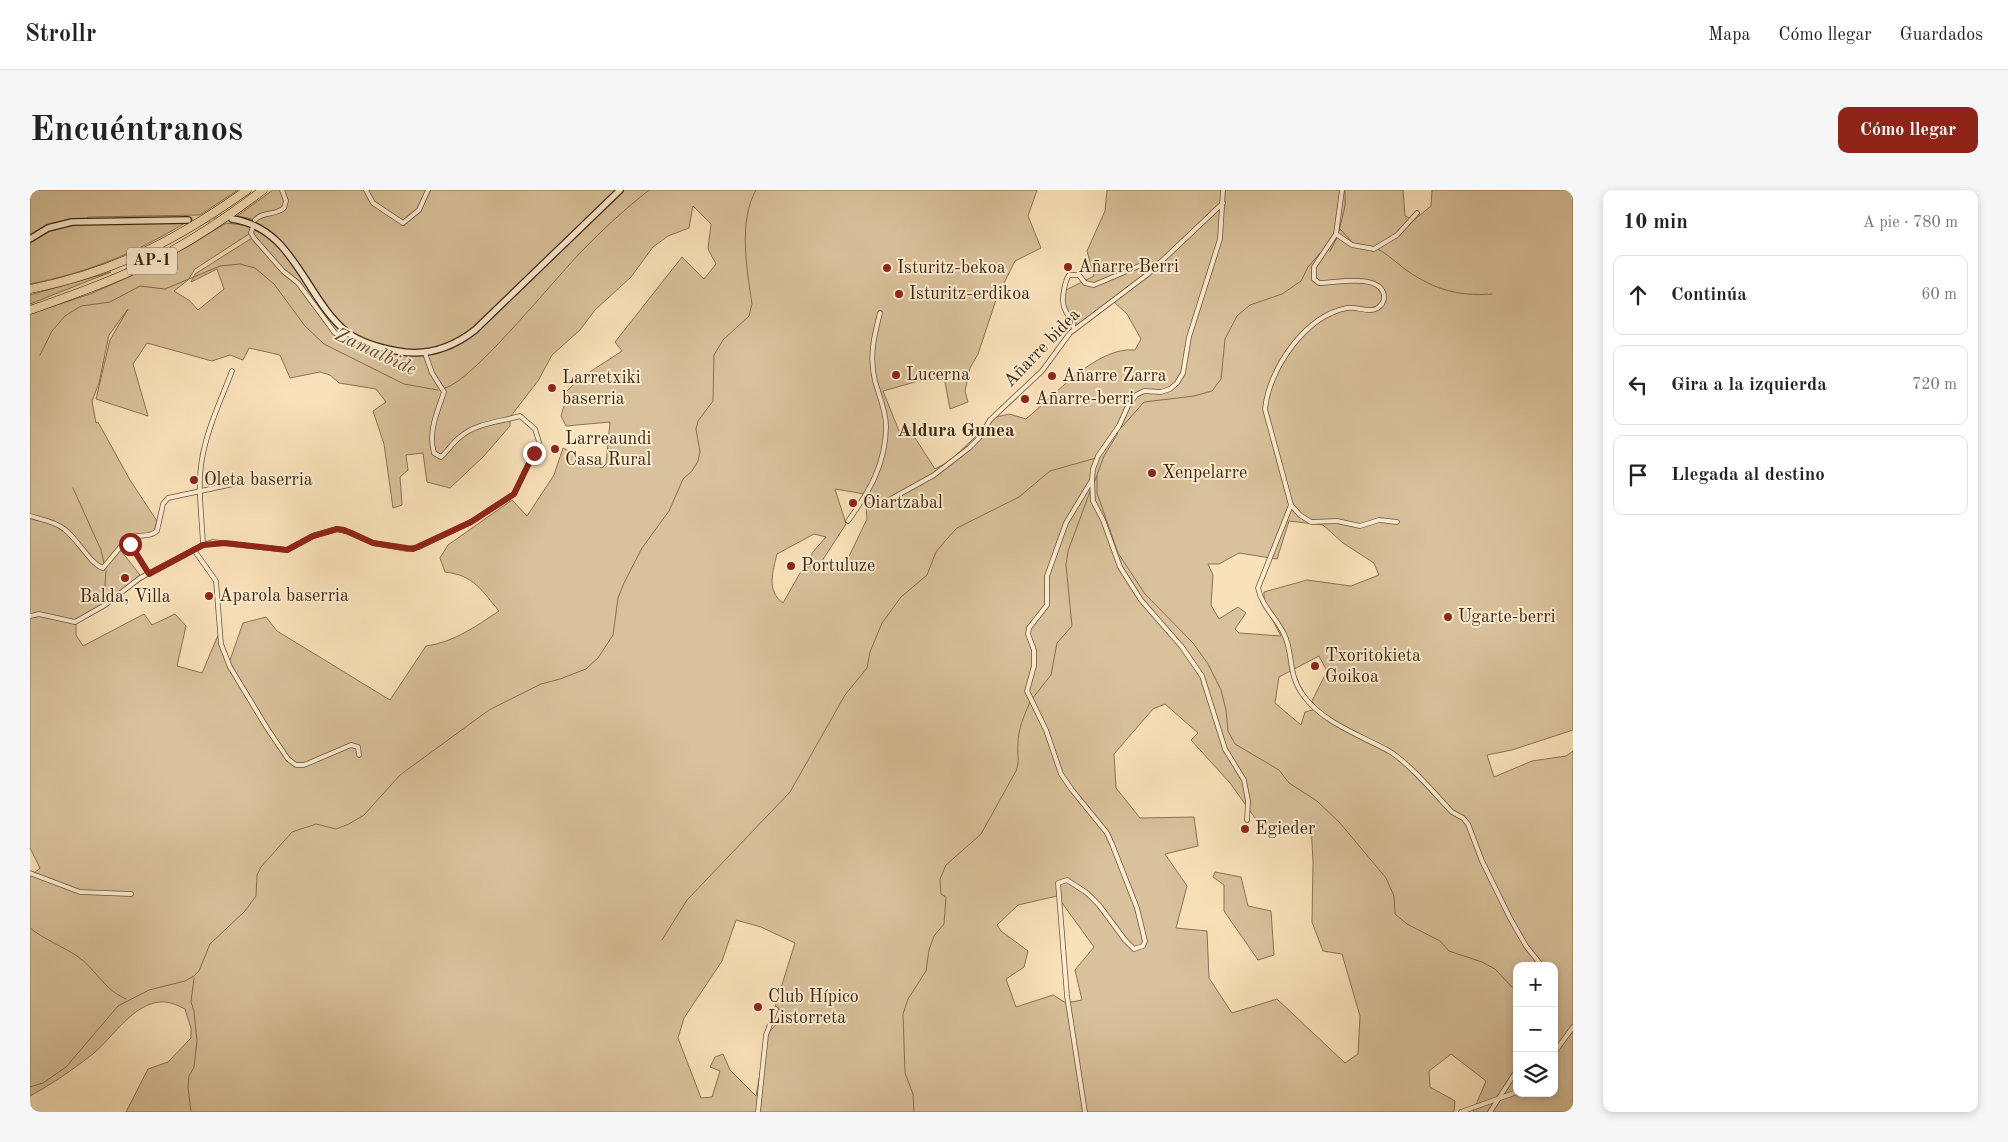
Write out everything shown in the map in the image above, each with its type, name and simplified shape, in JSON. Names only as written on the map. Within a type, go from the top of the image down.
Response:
[{"type":"highway","name":"AP-1","points":[[30,290],[82,278],[136,257],[214,213],[247,190]]},
{"type":"highway","name":"AP-1","points":[[30,310],[89,289],[141,267],[218,221],[263,190]]},
{"type":"main road","points":[[232,219],[252,224],[278,240],[334,319],[349,333],[367,343],[388,349],[426,353],[452,346],[475,330],[620,190]]},
{"type":"main road","points":[[30,239],[48,228],[72,222],[188,220]]},
{"type":"street","points":[[255,220],[260,216],[276,213],[284,208],[286,201],[282,190]]},
{"type":"street","points":[[366,190],[376,206],[403,223],[419,210],[428,190]]},
{"type":"street","points":[[1223,190],[1220,239],[1189,337],[1182,373],[1177,383],[1170,389],[1161,392],[1144,391],[1136,395],[1128,406],[1119,426],[1098,456],[1092,480],[1093,502],[1103,520],[1115,556],[1124,574],[1141,600],[1182,648],[1202,676],[1225,749],[1244,780],[1248,801],[1248,820]]},
{"type":"street","points":[[1342,190],[1336,234],[1314,267],[1314,279],[1319,283],[1370,281],[1378,285],[1384,293],[1384,301],[1380,307],[1372,311],[1348,308],[1330,314],[1314,323],[1290,348],[1276,371],[1266,397],[1265,410],[1290,505],[1300,516],[1311,522],[1337,521],[1360,526],[1379,520],[1397,522]]},
{"type":"street","name":"Añarre bidea","points":[[864,499],[879,504],[907,492],[934,475],[970,448],[990,420],[1042,371],[1059,345],[1074,330],[1161,263],[1223,203]]},
{"type":"street","points":[[1336,234],[1352,245],[1374,249],[1397,235],[1417,213]]},
{"type":"street","points":[[253,226],[252,233],[254,238],[283,271],[298,283],[336,333],[343,337],[349,333]]},
{"type":"street","points":[[1074,330],[1074,321],[1064,308],[1063,299],[1069,274],[1080,275],[1085,283],[1094,285],[1139,266],[1161,263]]},
{"type":"street","points":[[848,521],[864,499],[877,476],[886,426],[872,362],[872,346],[880,313]]},
{"type":"street","points":[[30,616],[39,614],[75,622],[149,574],[203,545],[225,543],[287,550],[313,536],[337,529],[344,530],[373,543],[413,549],[471,522],[514,494],[538,442],[535,428],[520,416],[487,424],[459,438],[441,457],[434,453],[431,437],[432,427],[444,392],[432,373],[426,353]]},
{"type":"street","points":[[203,545],[200,473],[205,444],[232,371]]},
{"type":"street","points":[[1085,1112],[1067,996],[1056,891],[1058,883],[1067,880],[1087,893],[1134,949],[1143,946],[1145,941],[1137,908],[1107,833],[1072,790],[1062,774],[1046,730],[1027,691],[1034,666],[1034,650],[1028,634],[1029,628],[1047,605],[1047,576],[1059,541],[1066,523],[1092,480]]},
{"type":"street","points":[[30,516],[63,528],[77,540],[89,558],[100,567],[106,566],[131,536],[151,535],[157,531],[165,500],[172,496],[238,483]]},
{"type":"street","points":[[1290,505],[1258,588],[1260,599],[1284,634],[1294,679],[1303,696],[1314,707],[1360,738],[1390,752],[1452,812],[1463,818],[1468,824],[1482,861],[1510,918],[1526,946],[1539,962]]},
{"type":"street","points":[[119,549],[128,544],[132,546],[149,574]]},
{"type":"street","points":[[194,550],[216,581],[221,644],[230,667],[263,722],[288,758],[296,765],[304,765],[351,744],[358,747],[359,755]]},
{"type":"street","points":[[30,873],[80,892],[131,894]]},
{"type":"street","points":[[758,1112],[766,1035],[776,1009]]},
{"type":"street","points":[[1555,1052],[1573,1027]]},
{"type":"street","points":[[1490,1112],[1513,1076]]},
{"type":"street","points":[[1461,1112],[1513,1093]]},
{"type":"shaded area","points":[[30,190],[238,190],[200,215],[88,217],[83,224],[185,223],[148,244],[110,261],[71,274],[30,284]]},
{"type":"shaded area","points":[[273,190],[1037,190],[1028,216],[1041,248],[1015,261],[997,297],[978,354],[970,368],[965,391],[968,402],[950,409],[944,377],[922,380],[883,391],[899,431],[910,430],[935,469],[950,461],[996,417],[1009,414],[1026,419],[1091,364],[1121,351],[1135,350],[1141,339],[1127,314],[1113,301],[1079,327],[1065,308],[1064,291],[1094,276],[1087,251],[1105,211],[1107,190],[1403,190],[1405,216],[1414,220],[1431,206],[1432,190],[1573,190],[1573,730],[1512,750],[1487,755],[1494,777],[1532,761],[1566,756],[1573,751],[1573,1112],[1473,1112],[1486,1081],[1451,1054],[1429,1071],[1430,1087],[1455,1101],[1454,1112],[126,1112],[148,1069],[168,1062],[191,1038],[191,1028],[185,1009],[163,1002],[150,1004],[132,1015],[94,1053],[79,1065],[30,1096],[30,873],[32,875],[40,868],[30,848],[30,314],[90,294],[129,277],[189,246],[226,223],[251,226],[249,234],[195,269],[188,280],[174,291],[190,301],[198,310],[224,289],[217,269],[191,282],[195,274],[252,238],[257,220],[237,216]],"holes":[[[693,206],[711,224],[708,249],[716,264],[704,279],[682,257],[615,342],[622,351],[579,379],[562,396],[566,399],[561,416],[566,426],[610,422],[606,464],[602,468],[563,448],[554,475],[527,516],[512,500],[448,545],[440,558],[445,572],[470,580],[499,611],[455,637],[426,646],[390,700],[277,631],[266,617],[243,623],[229,663],[219,633],[202,673],[177,666],[186,626],[175,614],[152,625],[144,614],[83,646],[76,635],[76,621],[106,605],[143,579],[119,548],[129,538],[154,532],[157,521],[130,480],[98,422],[96,423],[92,401],[99,383],[109,335],[128,309],[110,340],[96,399],[148,416],[133,364],[147,343],[212,361],[230,355],[243,360],[249,348],[280,355],[290,378],[320,372],[330,375],[339,383],[376,389],[386,402],[373,411],[384,444],[393,508],[402,505],[400,477],[408,470],[406,455],[423,453],[427,482],[450,488],[483,457],[510,426],[510,417],[538,381],[552,355],[580,330],[595,310],[631,277],[653,247],[668,236],[689,228]],[[835,489],[865,494],[867,519],[841,573],[822,561],[846,524]],[[1289,521],[1323,525],[1343,543],[1374,563],[1379,575],[1351,586],[1307,580],[1264,592],[1264,604],[1281,636],[1239,633],[1235,629],[1246,613],[1238,607],[1219,619],[1211,605],[1213,575],[1208,564],[1219,564],[1239,553],[1277,559]],[[814,534],[826,537],[812,553],[811,565],[800,573],[783,603],[774,593],[772,580],[777,554]],[[1319,656],[1327,671],[1312,701],[1316,709],[1305,712],[1301,725],[1275,703],[1279,677]],[[1165,704],[1198,733],[1191,740],[1230,783],[1270,839],[1290,825],[1311,824],[1313,862],[1312,922],[1323,951],[1342,954],[1360,1016],[1358,1054],[1345,1063],[1277,999],[1232,1013],[1209,978],[1207,931],[1176,928],[1187,886],[1165,854],[1198,846],[1194,817],[1140,818],[1116,788],[1114,754],[1153,709]],[[1057,896],[1094,947],[1075,970],[1082,1000],[1066,1003],[1053,995],[1016,1007],[1006,979],[1024,967],[1028,951],[1001,931],[997,925],[1018,905]],[[736,920],[761,927],[795,943],[775,1007],[787,1013],[767,1034],[756,1096],[730,1070],[723,1054],[715,1057],[710,1067],[720,1071],[712,1097],[701,1098],[678,1038],[684,1018],[722,961]]]},
{"type":"shaded area","points":[[111,272],[30,304],[30,295]]},
{"type":"shaded area","points":[[1215,872],[1241,877],[1248,906],[1271,911],[1274,955],[1258,960],[1224,911],[1224,885],[1213,877]]},
{"type":"waterway","name":"Zamalbide","points":[[445,388],[458,381],[475,367],[590,243],[614,219],[649,190]]},
{"type":"waterway","points":[[30,1087],[43,1083],[66,1067],[118,1006],[149,990],[185,981],[194,976],[199,971],[210,944],[245,911],[256,896],[257,875],[261,867],[292,832],[316,824],[336,829],[349,824],[364,815],[400,775],[489,710],[541,684],[586,669],[598,658],[613,635],[618,598],[624,583],[642,548],[669,511],[683,479],[692,471],[698,461],[700,452],[696,429],[698,421],[713,401],[714,355],[723,340],[749,316],[752,304],[745,246],[747,216],[750,202],[756,190]]},
{"type":"waterway","points":[[1339,231],[1345,206],[1345,190]]},
{"type":"waterway","points":[[1340,229],[1353,243]]},
{"type":"waterway","points":[[1330,251],[1337,238]]},
{"type":"waterway","points":[[1376,248],[1412,274],[1433,285],[1467,294],[1492,294]]},
{"type":"waterway","points":[[1122,427],[1144,402],[1194,396],[1212,391],[1221,379],[1225,339],[1237,316],[1250,305],[1282,294],[1301,281],[1308,267],[1320,253]]},
{"type":"waterway","name":"Zamalbide","points":[[40,355],[52,331],[65,316],[81,306],[110,302],[140,286],[165,289],[220,266],[240,264],[255,268],[274,284],[305,326],[324,344],[404,384],[438,390]]},
{"type":"waterway","points":[[1094,483],[1104,456],[1118,433]]},
{"type":"waterway","points":[[662,940],[687,900],[790,792],[845,695],[867,668],[870,652],[882,623],[901,597],[927,575],[936,552],[945,541],[957,528],[1019,497],[1050,471],[1096,458]]},
{"type":"waterway","points":[[1097,476],[1097,493],[1118,553],[1145,594],[1193,643],[1208,664],[1221,690],[1226,710],[1228,731],[1235,744],[1279,770],[1289,783],[1317,801],[1340,823],[1386,878],[1394,896],[1395,914],[1407,924],[1440,941],[1449,951],[1482,962],[1495,969],[1513,988]]},
{"type":"waterway","name":"Zamalbide","points":[[73,488],[101,550],[104,563]]},
{"type":"waterway","points":[[1032,699],[1051,675],[1057,643],[1072,626],[1066,565],[1068,551],[1091,489]]},
{"type":"waterway","name":"Zamalbide","points":[[104,601],[106,570]]},
{"type":"waterway","points":[[914,1112],[913,1094],[905,1073],[903,1014],[908,999],[926,971],[929,950],[934,936],[944,924],[946,897],[941,894],[940,879],[946,865],[981,834],[1016,771],[1019,733],[1030,702]]},
{"type":"waterway","points":[[30,928],[84,961],[106,985],[126,999]]},
{"type":"waterway","points":[[191,1112],[188,1087],[189,1076],[194,1067],[197,1041],[194,1011],[191,1002],[194,978]]},
{"type":"tunnel","points":[[188,220],[221,220]]},
{"type":"place","name":"Añarre Berri","points":[[1068,267]]},
{"type":"place","name":"Isturitz-bekoa","points":[[887,268]]},
{"type":"place","name":"Isturitz-erdikoa","points":[[899,294]]},
{"type":"place","name":"Lucerna","points":[[896,375]]},
{"type":"place","name":"Añarre Zarra","points":[[1052,376]]},
{"type":"place","name":"Larretxiki baserria","points":[[552,388]]},
{"type":"place","name":"Añarre-berri","points":[[1025,399]]},
{"type":"place","name":"Larreaundi Casa Rural","points":[[555,449]]},
{"type":"place","name":"Xenpelarre","points":[[1152,473]]},
{"type":"place","name":"Oleta baserria","points":[[194,480]]},
{"type":"place","name":"Oiartzabal","points":[[853,503]]},
{"type":"place","name":"Portuluze","points":[[791,566]]},
{"type":"place","name":"Balda, Villa","points":[[125,578]]},
{"type":"place","name":"Aparola baserria","points":[[209,596]]},
{"type":"place","name":"Ugarte-berri","points":[[1448,617]]},
{"type":"place","name":"Txoritokieta Goikoa","points":[[1315,666]]},
{"type":"place","name":"Egieder","points":[[1245,829]]},
{"type":"place","name":"Club Hípico Listorreta","points":[[758,1007]]},
{"type":"district","name":"Aldura Gunea","points":[[956,431]]},
{"type":"route","points":[[130,544],[149,574],[203,545],[213,542],[287,550],[313,536],[328,530],[337,529],[352,533],[373,543],[413,549],[471,522],[514,494],[534,453]]}]
